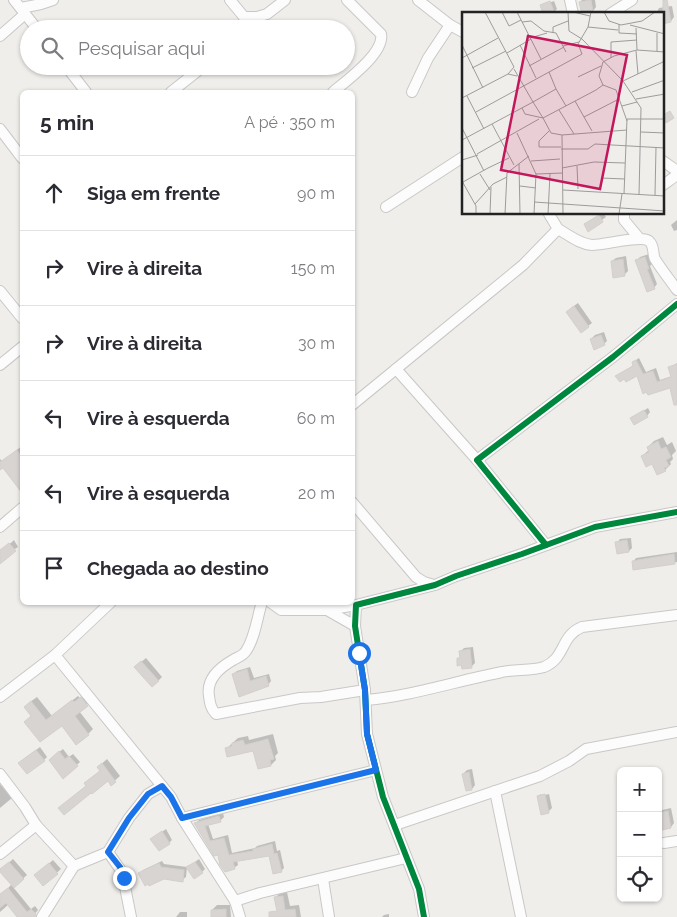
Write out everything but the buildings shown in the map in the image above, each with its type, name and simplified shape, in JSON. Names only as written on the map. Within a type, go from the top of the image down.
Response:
[{"type":"street","points":[[0,36],[20,7],[53,0]]},
{"type":"street","points":[[230,0],[246,20]]},
{"type":"street","points":[[244,17],[257,17],[267,14],[285,0]]},
{"type":"street","points":[[347,0],[381,34],[382,40],[371,58],[355,72]]},
{"type":"street","points":[[418,0],[450,25],[462,31]]},
{"type":"street","points":[[613,12],[632,0]]},
{"type":"street","points":[[20,7],[30,20]]},
{"type":"street","points":[[412,92],[428,58],[450,25]]},
{"type":"street","points":[[73,75],[84,90]]},
{"type":"street","points":[[174,90],[193,75]]},
{"type":"street","points":[[335,90],[352,75]]},
{"type":"street","points":[[0,129],[20,155]]},
{"type":"street","points":[[386,207],[462,158]]},
{"type":"street","points":[[664,162],[677,171]]},
{"type":"street","points":[[664,184],[677,176]]},
{"type":"street","points":[[550,215],[558,229],[581,242],[590,244],[614,243],[644,238],[653,246],[654,257],[677,290]]},
{"type":"street","points":[[624,215],[624,220],[639,238]]},
{"type":"street","points":[[355,403],[523,265],[558,229]]},
{"type":"street","points":[[0,290],[20,315]]},
{"type":"street","points":[[477,460],[613,357],[677,304]]},
{"type":"street","points":[[0,365],[20,349]]},
{"type":"street","points":[[396,370],[477,460],[546,545]]},
{"type":"street","points":[[355,506],[416,577],[424,582],[436,585]]},
{"type":"street","points":[[0,527],[20,510]]},
{"type":"street","points":[[274,605],[281,610],[327,610],[356,605],[436,585],[456,576],[595,527],[677,512]]},
{"type":"street","points":[[412,591],[416,577]]},
{"type":"street","points":[[0,697],[55,655],[108,605]]},
{"type":"street","points":[[261,605],[249,646],[244,654],[228,663],[215,673],[210,680],[208,691],[210,704],[216,714],[225,714],[300,698],[365,695],[395,697],[506,671],[542,667],[554,662],[572,630],[582,627],[677,615]]},
{"type":"street","points":[[356,605],[355,626],[365,695],[367,734],[383,797],[419,889],[424,917]]},
{"type":"street","points":[[327,610],[355,626]]},
{"type":"street","points":[[55,655],[171,797],[182,818],[235,901],[240,917]]},
{"type":"street","points":[[395,825],[540,776],[586,749],[677,732]]},
{"type":"street","points":[[182,818],[376,770]]},
{"type":"street","points":[[0,774],[36,825],[74,866]]},
{"type":"street","points":[[42,917],[74,866],[108,852],[129,818],[148,794],[162,786]]},
{"type":"street","points":[[495,791],[521,917]]},
{"type":"street","points":[[0,854],[36,825]]},
{"type":"street","points":[[664,843],[677,841]]},
{"type":"street","points":[[108,852],[122,872],[131,917]]},
{"type":"street","points":[[235,901],[260,893],[406,858]]},
{"type":"street","points":[[323,879],[329,917]]},
{"type":"cycle path","points":[[546,545],[477,460],[613,357],[677,304]]},
{"type":"cycle path","points":[[424,917],[419,889],[383,797],[367,734],[365,690],[355,626],[356,605],[435,585],[595,527],[677,512]]},
{"type":"route","points":[[124,878],[120,867],[108,852],[129,818],[148,794],[162,786],[171,797],[182,818],[376,770],[367,734],[365,690],[359,653]]}]
